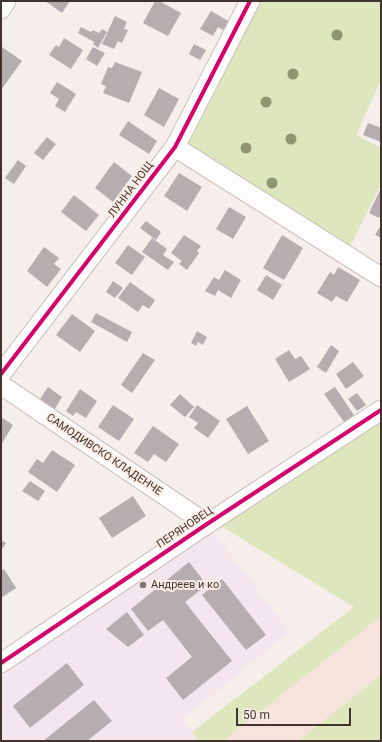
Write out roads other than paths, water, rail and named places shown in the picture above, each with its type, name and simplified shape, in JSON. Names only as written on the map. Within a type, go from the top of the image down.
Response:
[{"type":"street","points":[[1,9],[6,1]]},
{"type":"street","name":"ЛУННА НОЩ","points":[[1,374],[175,147],[250,1]]},
{"type":"street","points":[[175,147],[381,277]]},
{"type":"street","name":"САМОДИВСКО КЛАДЕНЧЕ","points":[[1,385],[207,524]]},
{"type":"street","name":"ПЕРЯНОВЕЦ","points":[[1,663],[207,524],[381,410]]},
{"type":"place","name":"Андреев и ко","points":[[143,585]]}]
